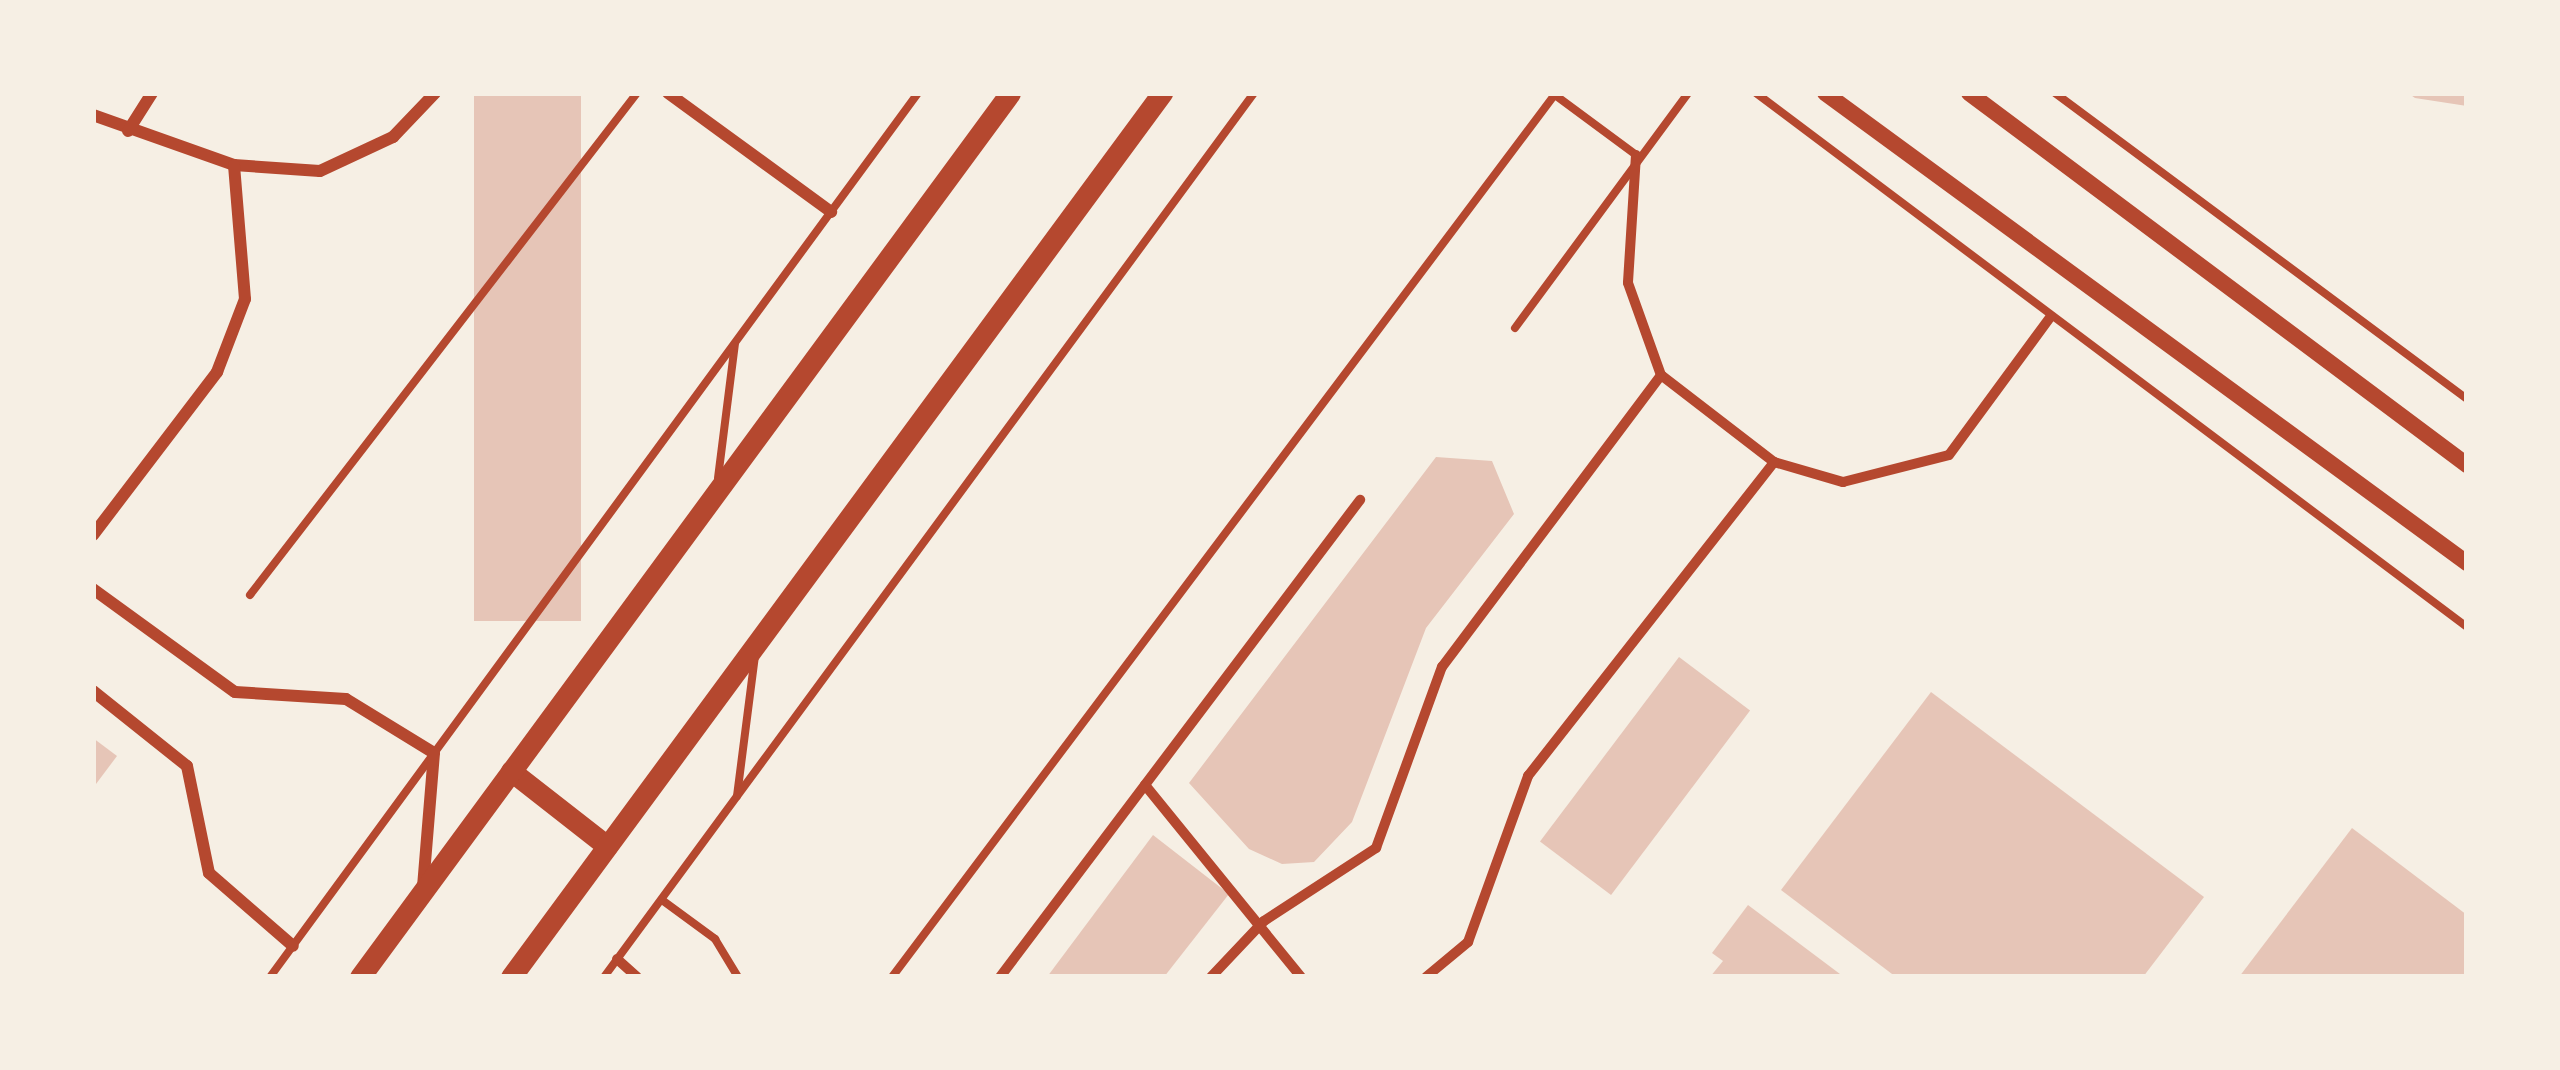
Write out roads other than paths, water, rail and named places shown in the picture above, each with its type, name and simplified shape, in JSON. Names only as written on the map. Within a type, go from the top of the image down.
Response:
[{"type":"main road","points":[[360,977],[1010,93]]},
{"type":"main road","points":[[511,977],[1162,93]]},
{"type":"main road","points":[[511,771],[607,846]]},
{"type":"street","points":[[128,131],[152,93]]},
{"type":"street","points":[[93,115],[235,165],[320,171],[393,137],[435,93]]},
{"type":"street","points":[[668,93],[831,212]]},
{"type":"street","points":[[1826,93],[2467,563]]},
{"type":"street","points":[[1970,93],[2467,465]]},
{"type":"street","points":[[1636,155],[1628,283],[1661,375],[1774,462],[1843,482],[1949,455],[2051,316]]},
{"type":"street","points":[[93,535],[217,372],[245,298],[235,165]]},
{"type":"street","points":[[1211,977],[1264,921],[1376,848],[1442,667],[1661,375]]},
{"type":"street","points":[[1426,977],[1468,942],[1528,776],[1774,462]]},
{"type":"street","points":[[1000,977],[1360,500]]},
{"type":"street","points":[[93,589],[235,692],[346,698],[434,753],[422,892]]},
{"type":"street","points":[[93,692],[187,766],[209,873],[292,946]]},
{"type":"street","points":[[1145,785],[1264,921],[1301,977]]},
{"type":"street","points":[[617,959],[637,977]]},
{"type":"lane","points":[[250,595],[637,93]]},
{"type":"lane","points":[[269,977],[918,93]]},
{"type":"lane","points":[[604,977],[1254,93]]},
{"type":"lane","points":[[1516,328],[1636,155],[1688,93]]},
{"type":"lane","points":[[1756,93],[2467,628]]},
{"type":"lane","points":[[2055,93],[2467,399]]},
{"type":"lane","points":[[892,977],[1555,94],[1636,155]]},
{"type":"lane","points":[[716,493],[735,342]]},
{"type":"lane","points":[[736,797],[757,643]]},
{"type":"lane","points":[[662,900],[715,939],[738,977]]}]
